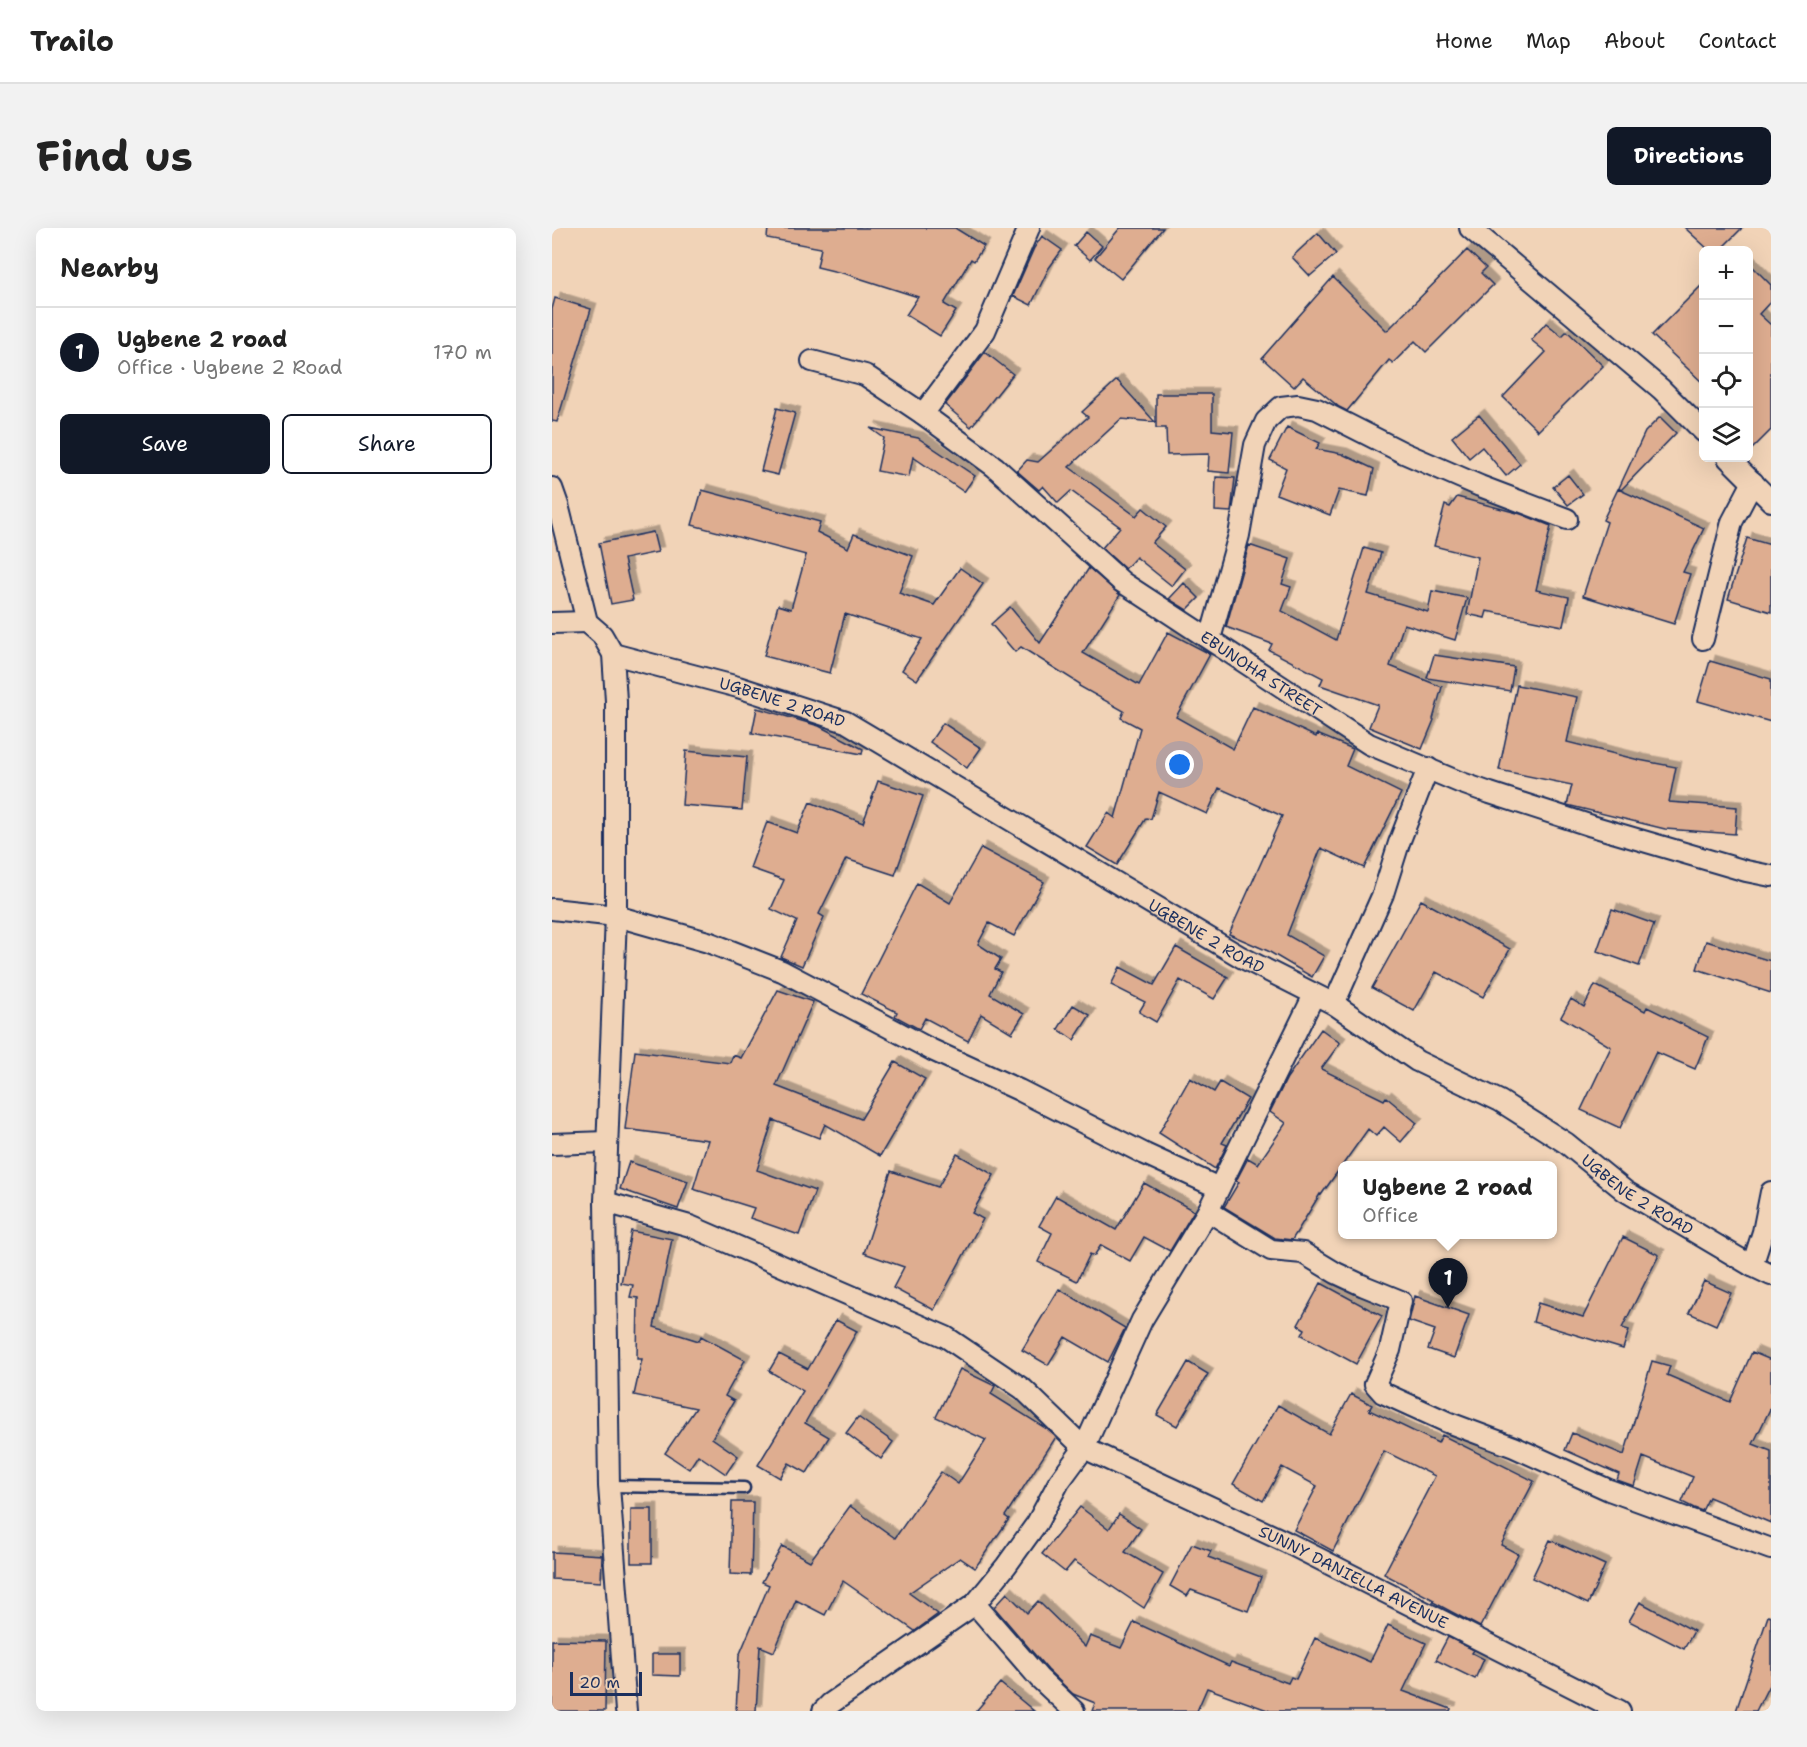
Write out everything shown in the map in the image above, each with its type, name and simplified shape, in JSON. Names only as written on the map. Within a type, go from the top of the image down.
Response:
[{"type":"street","points":[[923,414],[985,331],[1029,228]]},
{"type":"street","points":[[1470,228],[1661,389],[1699,427]]},
{"type":"street","name":"EBUNOHA STREET","points":[[812,361],[865,375],[923,414],[995,467],[1122,582],[1369,744],[1459,782],[1592,826],[1746,871],[1771,876]]},
{"type":"street","points":[[1210,639],[1239,536],[1256,445],[1266,421],[1281,407],[1298,405],[1317,409],[1404,453],[1480,486],[1567,519]]},
{"type":"street","points":[[1732,462],[1771,501]]},
{"type":"street","points":[[1703,639],[1732,522],[1753,482]]},
{"type":"street","points":[[552,488],[587,622],[602,635],[613,654],[616,701],[616,916],[605,1202],[609,1486],[626,1711]]},
{"type":"street","points":[[552,623],[587,622]]},
{"type":"street","name":"UGBENE 2 ROAD","points":[[613,654],[738,687],[846,722],[1241,957],[1334,1004],[1417,1061],[1500,1101],[1566,1143],[1625,1191],[1771,1275]]},
{"type":"street","points":[[1334,1004],[1383,894],[1399,843],[1428,768]]},
{"type":"street","points":[[552,909],[616,916],[708,942],[782,971],[932,1050],[1219,1188]]},
{"type":"street","points":[[823,1711],[975,1604],[1037,1523],[1059,1482],[1084,1448],[1142,1320],[1208,1212],[1314,995]]},
{"type":"street","points":[[552,1144],[606,1142]]},
{"type":"street","points":[[1752,1266],[1771,1192]]},
{"type":"street","name":"SUNNY DANIELLA AVENUE","points":[[605,1202],[690,1227],[946,1337],[1023,1389],[1084,1448],[1286,1542],[1620,1711]]},
{"type":"street","points":[[1208,1212],[1271,1250],[1303,1252],[1336,1273],[1401,1301],[1390,1350],[1375,1384],[1383,1393],[1447,1422],[1514,1447],[1609,1490],[1771,1548]]},
{"type":"street","points":[[975,1604],[1039,1678],[1074,1711]]},
{"type":"lane","points":[[609,1486],[744,1488]]},
{"type":"building","points":[[768,228],[955,228],[984,246],[974,261],[971,259],[944,304],[956,311],[940,336],[906,315],[918,297],[817,267],[821,248],[767,238]]},
{"type":"building","points":[[1120,228],[1163,228],[1121,279],[1095,258]]},
{"type":"building","points":[[1685,228],[1742,228],[1724,246],[1705,246]]},
{"type":"building","points":[[1086,232],[1102,246],[1090,260],[1074,246]]},
{"type":"building","points":[[1318,233],[1336,254],[1310,276],[1292,257]]},
{"type":"building","points":[[1042,236],[1062,250],[1049,268],[1031,305],[1013,296],[1034,248]]},
{"type":"building","points":[[1467,250],[1486,268],[1481,273],[1493,285],[1426,352],[1415,341],[1393,363],[1389,360],[1347,411],[1303,377],[1294,387],[1262,358],[1333,277],[1387,331]]},
{"type":"building","points":[[1753,267],[1771,285],[1771,301],[1759,314],[1771,325],[1771,430],[1753,448]]},
{"type":"building","points":[[1699,288],[1699,379],[1652,335]]},
{"type":"building","points":[[555,298],[591,309],[557,422],[552,421],[552,309]]},
{"type":"building","points":[[1546,323],[1562,336],[1567,331],[1603,366],[1538,431],[1503,397],[1546,352],[1531,340]]},
{"type":"building","points":[[985,352],[1013,374],[971,427],[945,405]]},
{"type":"building","points":[[1117,380],[1155,422],[1121,419],[1069,467],[1136,516],[1143,508],[1166,527],[1152,543],[1185,569],[1172,586],[1136,557],[1125,569],[1102,548],[1120,527],[1071,491],[1058,503],[1043,486],[1039,490],[1017,471],[1027,460],[1038,462],[1088,417],[1082,412]]},
{"type":"building","points":[[1156,394],[1212,394],[1212,430],[1233,432],[1229,473],[1208,471],[1209,454],[1167,455],[1166,428],[1156,428]]},
{"type":"building","points":[[777,408],[795,413],[778,475],[761,471]]},
{"type":"building","points":[[1479,415],[1520,464],[1506,476],[1482,447],[1469,458],[1452,437]]},
{"type":"building","points":[[1660,417],[1676,433],[1621,490],[1619,488],[1645,432]]},
{"type":"building","points":[[1287,427],[1320,443],[1316,449],[1342,454],[1374,469],[1368,496],[1339,490],[1330,515],[1276,494],[1286,468],[1270,460]]},
{"type":"building","points":[[870,428],[918,438],[975,476],[964,492],[913,457],[909,477],[877,471],[884,438]]},
{"type":"building","points":[[1568,475],[1583,494],[1568,505],[1553,487]]},
{"type":"building","points":[[1216,477],[1235,478],[1231,512],[1215,511]]},
{"type":"building","points":[[1618,489],[1704,528],[1683,572],[1690,574],[1674,624],[1583,596],[1607,522],[1603,520]]},
{"type":"building","points":[[702,490],[820,522],[817,532],[848,548],[854,534],[913,556],[899,593],[934,605],[960,568],[983,584],[917,680],[902,670],[922,639],[845,614],[830,673],[764,656],[778,605],[791,609],[806,555],[692,525]]},
{"type":"building","points":[[1457,497],[1521,514],[1551,526],[1536,590],[1569,597],[1563,626],[1487,611],[1485,618],[1467,614],[1478,557],[1434,546],[1445,505],[1450,507]]},
{"type":"building","points":[[653,532],[658,552],[624,559],[633,600],[611,604],[599,543]]},
{"type":"building","points":[[1747,538],[1771,545],[1771,612],[1728,599]]},
{"type":"building","points":[[1249,545],[1290,559],[1282,584],[1291,587],[1282,611],[1336,640],[1364,548],[1381,553],[1368,594],[1428,612],[1432,591],[1467,598],[1455,640],[1404,624],[1390,666],[1442,687],[1434,720],[1422,749],[1369,727],[1378,705],[1320,685],[1323,678],[1269,650],[1272,644],[1226,627]]},
{"type":"building","points":[[1089,568],[1120,595],[1083,653],[1139,685],[1168,632],[1210,654],[1176,717],[1233,749],[1253,707],[1316,737],[1317,734],[1353,749],[1346,766],[1401,793],[1364,868],[1321,848],[1287,935],[1324,956],[1312,977],[1268,951],[1229,934],[1282,816],[1219,788],[1207,814],[1159,792],[1151,819],[1146,818],[1117,865],[1087,847],[1108,813],[1115,818],[1140,728],[1121,718],[1124,711],[1079,686],[1080,684],[1021,647],[1015,652],[991,624],[1010,607],[1040,643]]},
{"type":"building","points":[[1184,583],[1199,598],[1187,610],[1169,599]]},
{"type":"building","points":[[1434,655],[1514,667],[1510,691],[1427,678]]},
{"type":"building","points":[[1710,661],[1771,679],[1771,722],[1698,701]]},
{"type":"building","points":[[1517,685],[1577,697],[1567,742],[1676,767],[1669,802],[1737,807],[1735,834],[1665,829],[1567,805],[1572,785],[1499,770]]},
{"type":"building","points":[[757,708],[819,726],[863,749],[862,754],[752,733]]},
{"type":"building","points":[[943,723],[981,748],[967,768],[930,742]]},
{"type":"building","points":[[686,751],[747,757],[742,810],[682,805]]},
{"type":"building","points":[[878,781],[923,796],[895,875],[846,859],[819,914],[824,917],[802,966],[781,957],[797,921],[771,909],[784,880],[750,868],[767,822],[797,833],[810,802],[863,823]]},
{"type":"building","points":[[981,848],[1044,882],[1014,936],[989,923],[978,944],[1001,959],[995,969],[1001,972],[990,994],[1024,1014],[1012,1033],[981,1014],[968,1041],[925,1018],[919,1029],[895,1016],[897,1012],[861,994],[917,883],[950,903]]},
{"type":"building","points":[[1421,900],[1510,949],[1483,997],[1436,972],[1414,1011],[1372,988]]},
{"type":"building","points":[[1612,909],[1654,924],[1639,966],[1597,951]]},
{"type":"building","points":[[1706,941],[1771,961],[1771,993],[1697,969]]},
{"type":"building","points":[[1176,947],[1228,977],[1214,999],[1180,980],[1156,1022],[1139,1012],[1145,1002],[1111,985],[1120,967],[1154,985]]},
{"type":"building","points":[[1595,985],[1645,1011],[1647,1007],[1708,1037],[1695,1069],[1656,1052],[1620,1128],[1581,1110],[1611,1047],[1561,1017],[1571,999],[1584,1007]]},
{"type":"building","points":[[778,990],[813,1002],[776,1086],[861,1119],[895,1062],[925,1079],[880,1156],[825,1124],[819,1138],[773,1120],[757,1170],[815,1191],[799,1235],[750,1218],[754,1208],[693,1189],[708,1140],[625,1129],[635,1051],[730,1063],[733,1055],[741,1058]]},
{"type":"building","points":[[1073,1005],[1090,1015],[1074,1040],[1058,1029]]},
{"type":"building","points":[[1321,1029],[1340,1043],[1321,1069],[1384,1100],[1386,1097],[1417,1123],[1401,1142],[1384,1127],[1376,1136],[1368,1129],[1345,1161],[1338,1161],[1338,1171],[1320,1194],[1292,1240],[1275,1238],[1224,1207],[1239,1182],[1236,1181],[1248,1158],[1258,1164],[1286,1123],[1270,1112],[1287,1078]]},
{"type":"building","points":[[1190,1078],[1214,1092],[1220,1082],[1248,1099],[1222,1143],[1227,1145],[1215,1169],[1159,1133]]},
{"type":"building","points":[[957,1154],[994,1175],[972,1213],[983,1219],[934,1310],[893,1288],[904,1267],[864,1253],[891,1171],[938,1187]]},
{"type":"building","points":[[629,1162],[688,1181],[678,1209],[620,1189]]},
{"type":"building","points":[[1144,1183],[1194,1211],[1170,1251],[1144,1237],[1130,1261],[1101,1245],[1094,1256],[1090,1254],[1077,1281],[1038,1262],[1052,1233],[1039,1226],[1056,1196],[1116,1230]]},
{"type":"building","points":[[631,1231],[672,1239],[654,1327],[699,1341],[701,1336],[745,1360],[725,1396],[734,1401],[712,1438],[738,1456],[726,1474],[698,1455],[689,1469],[665,1453],[696,1408],[634,1395],[642,1359],[637,1359],[638,1298],[630,1297],[633,1285],[621,1283]]},
{"type":"building","points":[[1623,1237],[1659,1255],[1622,1328],[1629,1330],[1623,1349],[1533,1322],[1538,1303],[1583,1317]]},
{"type":"building","points":[[1704,1281],[1731,1293],[1716,1325],[1689,1313]]},
{"type":"building","points":[[1321,1283],[1382,1316],[1356,1364],[1302,1335],[1305,1329],[1298,1325]]},
{"type":"building","points":[[1059,1289],[1125,1328],[1108,1362],[1065,1337],[1048,1365],[1022,1350]]},
{"type":"building","points":[[1415,1296],[1469,1315],[1454,1358],[1428,1349],[1435,1330],[1409,1321]]},
{"type":"building","points":[[836,1320],[857,1331],[805,1423],[829,1437],[807,1473],[789,1463],[780,1478],[758,1465],[803,1391],[769,1371],[779,1354],[808,1369]]},
{"type":"building","points":[[1752,1352],[1771,1360],[1771,1407],[1753,1444],[1771,1451],[1771,1523],[1709,1497],[1702,1511],[1682,1502],[1693,1477],[1643,1457],[1634,1486],[1617,1480],[1619,1474],[1565,1450],[1572,1433],[1624,1455],[1652,1361],[1670,1366],[1667,1375],[1730,1402]]},
{"type":"building","points":[[1188,1362],[1208,1374],[1177,1426],[1157,1415]]},
{"type":"building","points":[[960,1369],[995,1386],[991,1394],[1056,1437],[1005,1516],[1009,1519],[975,1568],[960,1558],[909,1593],[938,1614],[915,1631],[843,1581],[825,1615],[796,1600],[774,1652],[760,1646],[756,1711],[736,1711],[739,1656],[769,1585],[762,1582],[782,1546],[810,1561],[850,1506],[895,1538],[941,1472],[958,1484],[986,1440],[936,1417]]},
{"type":"building","points":[[1351,1394],[1372,1405],[1369,1410],[1438,1443],[1442,1435],[1534,1481],[1501,1545],[1518,1554],[1480,1627],[1384,1574],[1435,1476],[1384,1451],[1333,1551],[1294,1530],[1317,1486],[1282,1467],[1263,1501],[1233,1484],[1278,1405],[1329,1434]]},
{"type":"building","points":[[858,1417],[893,1442],[881,1459],[846,1433]]},
{"type":"building","points":[[732,1502],[753,1502],[751,1575],[730,1574]]},
{"type":"building","points":[[1080,1507],[1109,1529],[1119,1514],[1141,1529],[1125,1552],[1163,1574],[1144,1608],[1074,1561],[1065,1572],[1042,1554]]},
{"type":"building","points":[[631,1509],[652,1509],[652,1563],[631,1563]]},
{"type":"building","points":[[1550,1540],[1605,1565],[1588,1604],[1532,1578]]},
{"type":"building","points":[[1192,1544],[1211,1551],[1208,1557],[1261,1577],[1248,1611],[1191,1590],[1187,1596],[1170,1586]]},
{"type":"building","points":[[552,1552],[602,1555],[601,1582],[552,1579]]},
{"type":"building","points":[[1007,1593],[1027,1613],[1038,1601],[1085,1647],[1090,1636],[1121,1648],[1134,1622],[1229,1666],[1231,1662],[1288,1683],[1291,1677],[1296,1679],[1315,1638],[1370,1662],[1388,1625],[1426,1643],[1403,1691],[1451,1709],[1450,1711],[1270,1711],[1207,1688],[1197,1711],[1092,1711],[1095,1703],[1073,1694],[1048,1670],[994,1607]]},
{"type":"building","points":[[1640,1602],[1694,1631],[1684,1649],[1629,1621]]},
{"type":"building","points":[[1768,1616],[1771,1617],[1771,1681],[1756,1711],[1736,1711]]},
{"type":"building","points":[[1448,1637],[1474,1650],[1472,1653],[1484,1659],[1475,1679],[1436,1660]]},
{"type":"building","points":[[552,1640],[606,1641],[605,1711],[552,1711]]},
{"type":"building","points":[[652,1654],[680,1654],[680,1676],[652,1675]]},
{"type":"building","points":[[1000,1683],[1034,1711],[976,1711]]},
{"type":"place","name":"Ugbene 2 road","points":[[1448,1308]]}]
